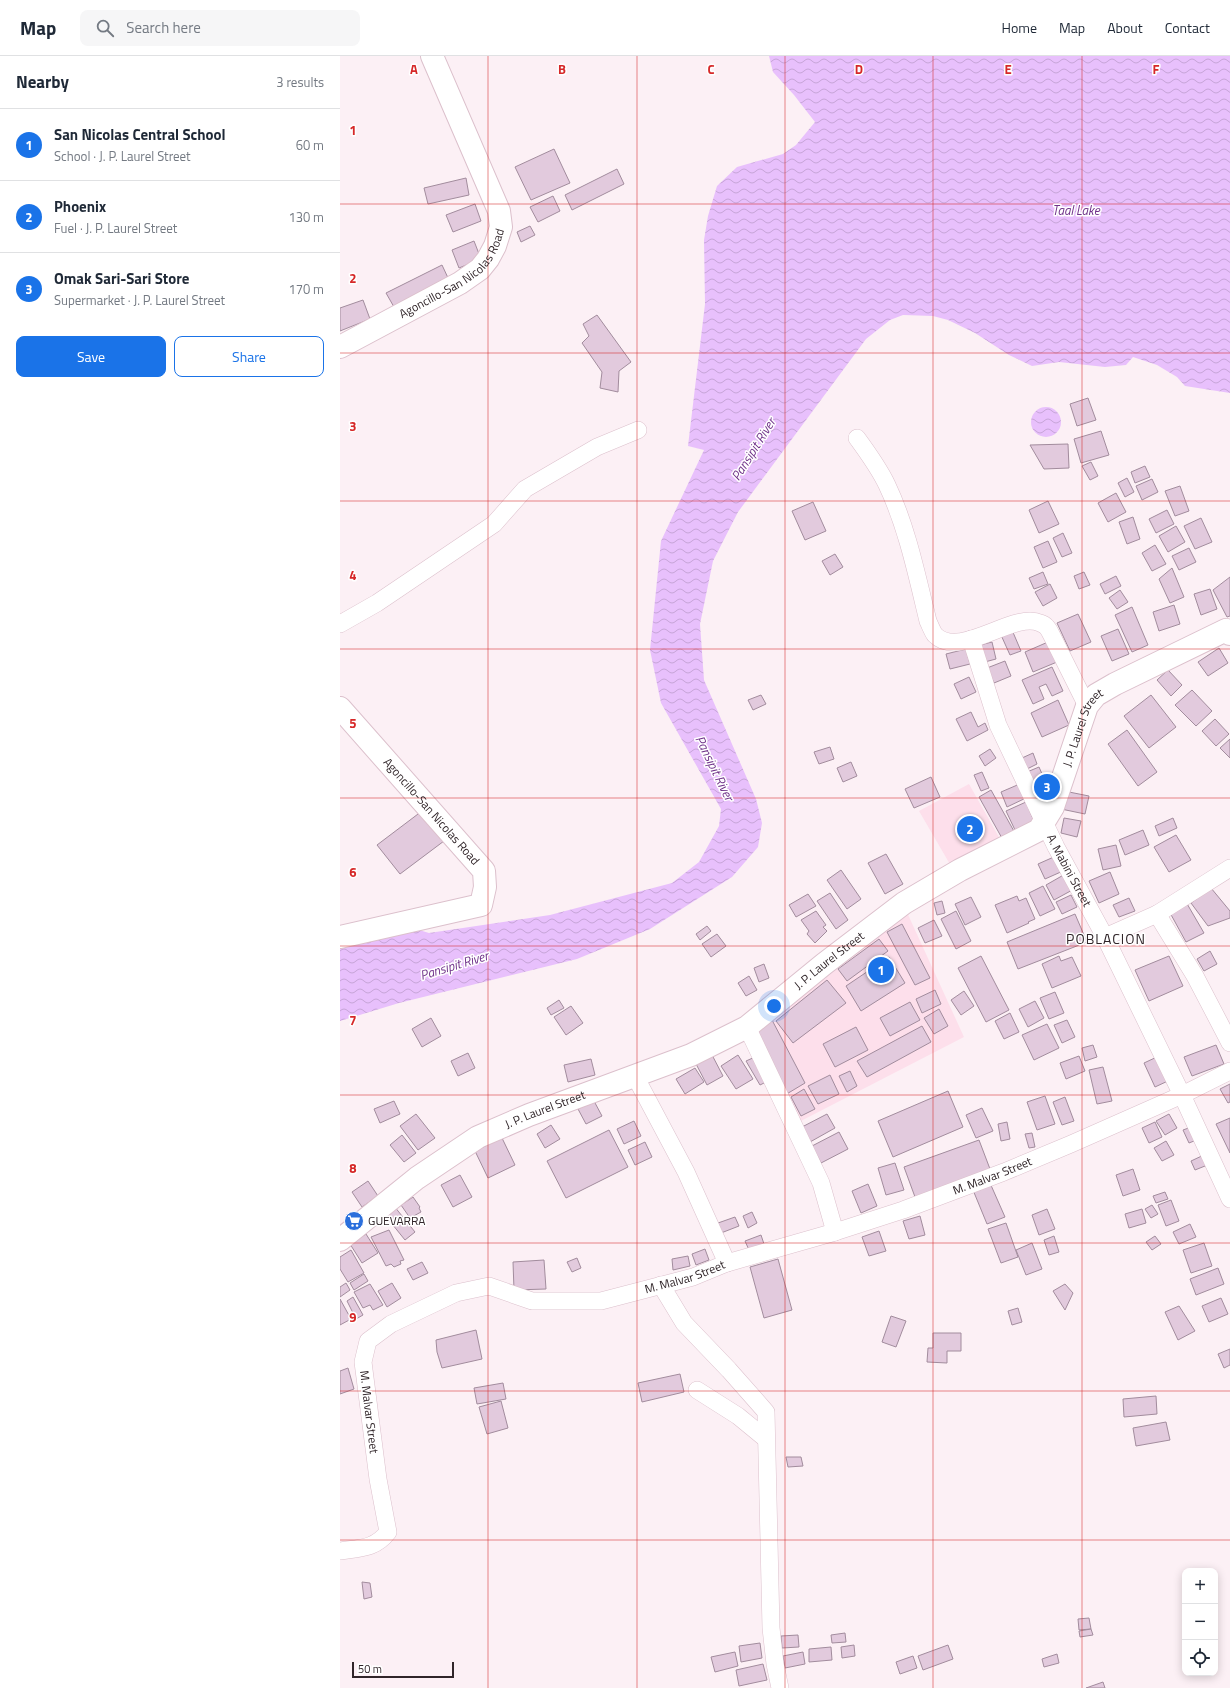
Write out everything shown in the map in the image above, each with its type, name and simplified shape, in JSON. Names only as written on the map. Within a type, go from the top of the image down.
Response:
[{"type":"main road","name":"Agoncillo-San Nicolas Road","points":[[340,347],[460,283],[480,269],[488,259],[495,246],[501,227],[499,211],[432,56]]},
{"type":"main road","name":"J. P. Laurel Street","points":[[340,1240],[417,1178],[478,1137],[529,1115],[691,1055],[747,1027],[824,964],[904,903],[960,870],[1038,830],[1053,807],[1087,706],[1096,695],[1115,684],[1229,631]]},
{"type":"main road","name":"Agoncillo-San Nicolas Road","points":[[340,708],[484,871],[485,887],[481,905],[340,938]]},
{"type":"street","points":[[340,624],[377,603],[494,524],[525,489],[597,447],[638,430]]},
{"type":"street","points":[[857,438],[886,484],[898,511],[928,621],[934,634],[942,640],[956,642],[971,640],[1023,622],[1040,622],[1048,627],[1087,706]]},
{"type":"street","name":"A. Mabini Street","points":[[971,640],[998,725],[1045,821],[1056,847],[1105,937],[1182,1094],[1230,1199]]},
{"type":"street","points":[[1105,937],[1156,914],[1230,868]]},
{"type":"street","points":[[1156,914],[1195,976],[1230,1043]]},
{"type":"street","points":[[747,1027],[821,1183],[835,1232]]},
{"type":"street","name":"M. Malvar Street","points":[[340,1551],[373,1545],[381,1541],[388,1532],[378,1478],[363,1362],[368,1341],[391,1324],[456,1293],[489,1286],[532,1301],[601,1301],[693,1277],[727,1263],[835,1232],[903,1210],[1011,1169],[1071,1144],[1230,1071]]},
{"type":"street","points":[[635,1076],[686,1172],[727,1263]]},
{"type":"street","points":[[661,1285],[684,1322],[766,1412],[771,1628],[775,1664],[780,1688]]},
{"type":"street","points":[[697,1390],[738,1416],[766,1440]]},
{"type":"shaded area","points":[[969,784],[1000,839],[951,866],[919,811]]},
{"type":"shaded area","points":[[905,908],[964,1037],[797,1123],[753,1032]]},
{"type":"water","name":"Taal Lake","points":[[769,56],[1230,56],[1230,393],[1185,386],[1177,377],[1157,365],[1133,357],[1126,365],[1105,367],[1059,362],[1032,366],[1009,355],[975,333],[948,320],[933,316],[903,315],[890,320],[866,339],[738,512],[713,561],[700,624],[704,680],[756,799],[762,823],[758,847],[732,877],[650,929],[577,959],[399,1003],[340,1021],[340,938],[406,926],[429,933],[550,915],[672,883],[699,862],[719,826],[721,809],[661,703],[650,650],[661,541],[704,450],[688,446],[705,304],[704,240],[708,216],[717,186],[737,167],[783,154],[796,145],[815,122],[794,95],[773,72]]},
{"type":"water","points":[[1046,407],[1052,408],[1060,416],[1060,428],[1052,436],[1046,437],[1040,436],[1032,428],[1031,422],[1032,416],[1040,408]]},
{"type":"building","points":[[554,149],[570,183],[531,200],[515,167]]},
{"type":"building","points":[[617,169],[624,184],[572,210],[565,195]]},
{"type":"building","points":[[466,178],[469,195],[428,204],[424,188]]},
{"type":"building","points":[[553,196],[560,211],[538,222],[530,207]]},
{"type":"building","points":[[475,204],[481,221],[453,232],[446,215]]},
{"type":"building","points":[[530,226],[535,235],[521,242],[517,232]]},
{"type":"building","points":[[474,241],[481,259],[459,268],[452,250]]},
{"type":"building","points":[[442,265],[449,280],[394,307],[386,293]]},
{"type":"building","points":[[363,300],[370,319],[340,331],[340,308]]},
{"type":"building","points":[[597,315],[631,362],[619,371],[618,392],[600,388],[602,372],[582,343],[589,336],[583,324]]},
{"type":"building","points":[[1088,398],[1096,420],[1077,426],[1070,404]]},
{"type":"building","points":[[1101,431],[1109,455],[1081,463],[1074,439]]},
{"type":"building","points":[[1068,444],[1069,468],[1044,469],[1030,445]]},
{"type":"building","points":[[1091,462],[1098,476],[1090,480],[1082,466]]},
{"type":"building","points":[[1145,466],[1150,477],[1135,483],[1131,472]]},
{"type":"building","points":[[1127,478],[1134,492],[1125,497],[1118,483]]},
{"type":"building","points":[[1152,479],[1158,492],[1142,500],[1136,486]]},
{"type":"building","points":[[1180,486],[1189,511],[1175,516],[1165,491]]},
{"type":"building","points":[[1116,493],[1126,512],[1108,522],[1098,503]]},
{"type":"building","points":[[1048,501],[1059,524],[1039,533],[1029,510]]},
{"type":"building","points":[[813,502],[826,531],[805,540],[792,511]]},
{"type":"building","points":[[1167,510],[1174,524],[1156,533],[1149,519]]},
{"type":"building","points":[[1133,517],[1140,539],[1127,544],[1119,522]]},
{"type":"building","points":[[1201,518],[1212,542],[1195,549],[1184,526]]},
{"type":"building","points":[[1176,526],[1185,542],[1168,552],[1159,536]]},
{"type":"building","points":[[1063,533],[1072,553],[1062,557],[1053,538]]},
{"type":"building","points":[[1048,541],[1057,562],[1043,568],[1034,547]]},
{"type":"building","points":[[1155,545],[1166,564],[1152,571],[1142,553]]},
{"type":"building","points":[[1189,548],[1196,562],[1179,570],[1172,556]]},
{"type":"building","points":[[835,554],[843,567],[830,575],[822,561]]},
{"type":"building","points":[[1172,568],[1184,597],[1170,603],[1159,579]]},
{"type":"building","points":[[1043,572],[1048,584],[1034,589],[1029,578]]},
{"type":"building","points":[[1084,572],[1090,585],[1079,589],[1074,576]]},
{"type":"building","points":[[1116,576],[1121,586],[1105,594],[1100,584]]},
{"type":"building","points":[[1230,577],[1230,616],[1227,617],[1213,590]]},
{"type":"building","points":[[1050,584],[1057,598],[1043,606],[1035,592]]},
{"type":"building","points":[[1210,589],[1217,609],[1201,615],[1194,594]]},
{"type":"building","points":[[1120,590],[1128,602],[1117,609],[1109,598]]},
{"type":"building","points":[[1174,605],[1180,624],[1159,631],[1153,612]]},
{"type":"building","points":[[1132,607],[1148,645],[1132,652],[1115,615]]},
{"type":"building","points":[[1078,614],[1091,642],[1070,651],[1057,623]]},
{"type":"building","points":[[1118,629],[1129,654],[1112,661],[1101,636]]},
{"type":"building","points":[[1012,630],[1021,651],[1010,655],[1001,635]]},
{"type":"building","points":[[992,642],[996,659],[981,663],[976,646]]},
{"type":"building","points":[[1048,642],[1057,662],[1033,672],[1025,652]]},
{"type":"building","points":[[1219,648],[1228,663],[1208,676],[1198,662]]},
{"type":"building","points":[[966,649],[970,664],[950,669],[946,654]]},
{"type":"building","points":[[1005,661],[1011,676],[994,683],[987,668]]},
{"type":"building","points":[[1052,667],[1063,691],[1052,696],[1046,684],[1039,687],[1044,699],[1033,704],[1022,680]]},
{"type":"building","points":[[1168,670],[1182,685],[1171,696],[1157,680]]},
{"type":"building","points":[[969,677],[976,692],[961,699],[954,684]]},
{"type":"building","points":[[1192,690],[1212,711],[1196,726],[1175,705]]},
{"type":"building","points":[[761,695],[766,704],[753,710],[748,700]]},
{"type":"building","points":[[1151,695],[1176,727],[1149,748],[1124,716]]},
{"type":"building","points":[[1058,700],[1069,725],[1042,737],[1031,713]]},
{"type":"building","points":[[971,712],[978,727],[985,723],[988,730],[967,741],[956,719]]},
{"type":"building","points":[[1215,719],[1229,734],[1216,746],[1202,731]]},
{"type":"building","points":[[1127,730],[1157,772],[1138,786],[1108,744]]},
{"type":"building","points":[[1230,739],[1230,758],[1220,748]]},
{"type":"building","points":[[830,747],[834,759],[819,764],[814,752]]},
{"type":"building","points":[[990,749],[996,758],[985,766],[979,756]]},
{"type":"building","points":[[1033,753],[1037,764],[1027,769],[1022,758]]},
{"type":"building","points":[[851,762],[857,776],[843,782],[837,768]]},
{"type":"building","points":[[1039,767],[1046,783],[1034,788],[1027,772]]},
{"type":"building","points":[[982,772],[989,788],[981,791],[974,775]]},
{"type":"building","points":[[931,777],[940,797],[914,808],[905,789]]},
{"type":"building","points":[[1022,783],[1028,797],[1007,807],[1001,792]]},
{"type":"building","points":[[991,790],[1015,833],[1003,840],[979,797]]},
{"type":"building","points":[[1064,791],[1089,796],[1085,814],[1061,809]]},
{"type":"building","points":[[1026,802],[1034,821],[1015,830],[1006,811]]},
{"type":"building","points":[[422,811],[444,841],[400,874],[377,845]]},
{"type":"building","points":[[969,815],[981,837],[970,843],[958,821]]},
{"type":"building","points":[[1064,818],[1081,821],[1077,837],[1061,833]]},
{"type":"building","points":[[1173,818],[1177,828],[1159,836],[1155,826]]},
{"type":"building","points":[[1143,830],[1149,845],[1125,855],[1119,840]]},
{"type":"building","points":[[1176,835],[1191,860],[1169,872],[1154,847]]},
{"type":"building","points":[[1116,845],[1121,866],[1103,870],[1098,849]]},
{"type":"building","points":[[886,854],[903,884],[885,894],[868,863]]},
{"type":"building","points":[[1056,856],[1063,871],[1045,879],[1038,864]]},
{"type":"building","points":[[841,870],[861,899],[847,909],[827,880]]},
{"type":"building","points":[[1110,872],[1119,894],[1099,903],[1089,881]]},
{"type":"building","points":[[1067,873],[1076,888],[1054,900],[1046,885]]},
{"type":"building","points":[[1043,886],[1055,909],[1040,916],[1029,893]]},
{"type":"building","points":[[1211,888],[1230,911],[1230,918],[1208,926],[1191,903]]},
{"type":"building","points":[[830,893],[848,920],[836,929],[817,901]]},
{"type":"building","points":[[808,894],[816,906],[796,917],[789,905]]},
{"type":"building","points":[[1071,895],[1077,907],[1062,914],[1056,902]]},
{"type":"building","points":[[1017,896],[1019,901],[1026,898],[1035,919],[1007,933],[995,905]]},
{"type":"building","points":[[971,897],[981,917],[965,925],[955,904]]},
{"type":"building","points":[[1129,898],[1135,911],[1119,917],[1113,905]]},
{"type":"building","points":[[942,901],[945,913],[937,915],[934,903]]},
{"type":"building","points":[[1186,902],[1204,933],[1186,942],[1169,911]]},
{"type":"building","points":[[816,911],[826,925],[823,927],[827,931],[815,943],[807,934],[809,931],[801,920]]},
{"type":"building","points":[[956,911],[971,941],[956,949],[941,919]]},
{"type":"building","points":[[1075,914],[1087,942],[1018,969],[1007,942]]},
{"type":"building","points":[[934,920],[942,936],[925,943],[918,928]]},
{"type":"building","points":[[902,924],[930,978],[915,985],[887,932]]},
{"type":"building","points":[[707,926],[711,931],[700,940],[696,934]]},
{"type":"building","points":[[717,934],[726,946],[711,957],[702,944]]},
{"type":"building","points":[[879,939],[888,951],[847,981],[838,969]]},
{"type":"building","points":[[1210,951],[1217,964],[1204,971],[1197,959]]},
{"type":"building","points":[[981,956],[1009,1010],[986,1022],[958,968]]},
{"type":"building","points":[[1059,956],[1061,961],[1072,957],[1081,976],[1052,988],[1042,964]]},
{"type":"building","points":[[1169,956],[1183,986],[1149,1001],[1135,970]]},
{"type":"building","points":[[889,957],[905,983],[861,1011],[846,986]]},
{"type":"building","points":[[764,964],[769,978],[759,982],[754,968]]},
{"type":"building","points":[[749,976],[757,990],[746,996],[738,983]]},
{"type":"building","points":[[827,980],[846,1003],[793,1043],[776,1021]]},
{"type":"building","points":[[935,990],[941,1004],[922,1013],[916,999]]},
{"type":"building","points":[[964,991],[974,1006],[961,1015],[951,1000]]},
{"type":"building","points":[[1055,992],[1064,1013],[1049,1019],[1040,998]]},
{"type":"building","points":[[559,1000],[564,1008],[551,1015],[547,1008]]},
{"type":"building","points":[[1035,1001],[1044,1018],[1028,1027],[1019,1009]]},
{"type":"building","points":[[910,1002],[920,1020],[890,1036],[880,1018]]},
{"type":"building","points":[[571,1006],[583,1023],[566,1035],[554,1017]]},
{"type":"building","points":[[939,1009],[948,1026],[934,1034],[924,1018]]},
{"type":"building","points":[[1010,1013],[1019,1032],[1004,1039],[995,1021]]},
{"type":"building","points":[[431,1018],[441,1036],[422,1047],[412,1029]]},
{"type":"building","points":[[772,1020],[805,1083],[785,1095],[755,1030]]},
{"type":"building","points":[[1067,1020],[1075,1037],[1062,1043],[1054,1025]]},
{"type":"building","points":[[1047,1024],[1059,1048],[1034,1060],[1022,1035]]},
{"type":"building","points":[[922,1026],[931,1042],[867,1077],[857,1061]]},
{"type":"building","points":[[856,1027],[868,1050],[835,1067],[823,1044]]},
{"type":"building","points":[[1093,1045],[1097,1057],[1085,1061],[1082,1048]]},
{"type":"building","points":[[1216,1045],[1224,1064],[1192,1076],[1184,1057]]},
{"type":"building","points":[[468,1053],[475,1068],[458,1076],[451,1061]]},
{"type":"building","points":[[711,1053],[723,1076],[707,1085],[695,1062]]},
{"type":"building","points":[[738,1055],[753,1079],[736,1089],[721,1066]]},
{"type":"building","points":[[1079,1056],[1085,1071],[1066,1079],[1060,1063]]},
{"type":"building","points":[[1159,1056],[1170,1080],[1155,1087],[1144,1063]]},
{"type":"building","points":[[755,1057],[768,1081],[760,1085],[746,1061]]},
{"type":"building","points":[[591,1059],[595,1075],[568,1082],[564,1065]]},
{"type":"building","points":[[1103,1067],[1112,1101],[1097,1104],[1089,1070]]},
{"type":"building","points":[[695,1068],[704,1082],[685,1094],[676,1079]]},
{"type":"building","points":[[850,1071],[857,1086],[847,1092],[839,1076]]},
{"type":"building","points":[[830,1075],[839,1094],[818,1104],[808,1086]]},
{"type":"building","points":[[1230,1084],[1230,1102],[1228,1103],[1220,1089]]},
{"type":"building","points":[[804,1089],[815,1109],[801,1116],[791,1097]]},
{"type":"building","points":[[948,1091],[963,1127],[893,1157],[878,1121]]},
{"type":"building","points":[[1045,1096],[1055,1124],[1037,1130],[1027,1102]]},
{"type":"building","points":[[1065,1097],[1074,1121],[1062,1125],[1053,1102]]},
{"type":"building","points":[[394,1101],[400,1114],[380,1123],[374,1109]]},
{"type":"building","points":[[594,1101],[602,1116],[586,1124],[578,1109]]},
{"type":"building","points":[[982,1108],[993,1131],[976,1138],[966,1115]]},
{"type":"building","points":[[416,1114],[435,1138],[418,1150],[400,1126]]},
{"type":"building","points":[[827,1114],[835,1128],[810,1142],[802,1127]]},
{"type":"building","points":[[1169,1114],[1177,1128],[1165,1135],[1156,1121]]},
{"type":"building","points":[[1230,1118],[1230,1153],[1216,1124]]},
{"type":"building","points":[[634,1121],[641,1136],[624,1144],[617,1129]]},
{"type":"building","points":[[1007,1122],[1010,1139],[1001,1141],[998,1124]]},
{"type":"building","points":[[1155,1122],[1162,1137],[1149,1143],[1142,1128]]},
{"type":"building","points":[[551,1125],[560,1139],[545,1148],[537,1134]]},
{"type":"building","points":[[1194,1126],[1199,1139],[1189,1143],[1183,1130]]},
{"type":"building","points":[[609,1130],[628,1167],[566,1198],[547,1161]]},
{"type":"building","points":[[839,1132],[848,1149],[821,1163],[812,1146]]},
{"type":"building","points":[[1032,1133],[1035,1147],[1029,1148],[1025,1134]]},
{"type":"building","points":[[402,1135],[416,1153],[404,1162],[390,1145]]},
{"type":"building","points":[[502,1138],[515,1165],[488,1178],[475,1151]]},
{"type":"building","points":[[979,1140],[990,1169],[915,1197],[904,1167]]},
{"type":"building","points":[[1166,1141],[1174,1155],[1162,1161],[1154,1148]]},
{"type":"building","points":[[645,1142],[652,1157],[635,1165],[628,1150]]},
{"type":"building","points":[[1206,1154],[1210,1164],[1195,1170],[1191,1161]]},
{"type":"building","points":[[895,1163],[904,1190],[886,1195],[878,1168]]},
{"type":"building","points":[[1133,1169],[1140,1190],[1123,1196],[1116,1175]]},
{"type":"building","points":[[460,1175],[472,1197],[453,1207],[441,1185]]},
{"type":"building","points":[[368,1181],[378,1196],[362,1207],[352,1192]]},
{"type":"building","points":[[990,1183],[1005,1217],[987,1224],[973,1190]]},
{"type":"building","points":[[868,1184],[877,1206],[861,1213],[852,1191]]},
{"type":"building","points":[[1165,1192],[1168,1199],[1156,1203],[1153,1196]]},
{"type":"building","points":[[413,1197],[420,1207],[421,1212],[410,1218],[401,1205]]},
{"type":"building","points":[[1171,1200],[1179,1221],[1166,1226],[1158,1205]]},
{"type":"building","points":[[1152,1205],[1158,1214],[1151,1218],[1145,1209]]},
{"type":"building","points":[[394,1206],[415,1232],[405,1240],[384,1214]]},
{"type":"building","points":[[1047,1209],[1055,1229],[1039,1235],[1032,1215]]},
{"type":"building","points":[[1142,1209],[1146,1223],[1129,1228],[1125,1214]]},
{"type":"building","points":[[752,1212],[757,1223],[748,1228],[743,1216]]},
{"type":"building","points":[[920,1216],[925,1235],[909,1239],[903,1221]]},
{"type":"building","points":[[735,1217],[739,1226],[721,1233],[718,1223]]},
{"type":"building","points":[[1006,1223],[1018,1257],[1001,1263],[988,1229]]},
{"type":"building","points":[[1190,1224],[1196,1237],[1179,1244],[1173,1232]]},
{"type":"building","points":[[389,1230],[404,1260],[400,1261],[401,1264],[394,1267],[391,1264],[386,1266],[371,1237]]},
{"type":"building","points":[[879,1231],[886,1251],[869,1256],[862,1237]]},
{"type":"building","points":[[366,1234],[378,1253],[362,1263],[350,1244]]},
{"type":"building","points":[[761,1235],[764,1244],[749,1250],[745,1241]]},
{"type":"building","points":[[1054,1236],[1059,1252],[1049,1255],[1044,1240]]},
{"type":"building","points":[[1155,1236],[1161,1244],[1152,1250],[1146,1242]]},
{"type":"building","points":[[1032,1243],[1042,1269],[1026,1275],[1016,1250]]},
{"type":"building","points":[[1204,1243],[1212,1266],[1191,1273],[1183,1250]]},
{"type":"building","points":[[705,1249],[709,1260],[696,1265],[692,1254]]},
{"type":"building","points":[[351,1250],[364,1273],[348,1282],[340,1269],[340,1257]]},
{"type":"building","points":[[688,1256],[690,1266],[673,1270],[672,1259]]},
{"type":"building","points":[[577,1258],[581,1268],[572,1272],[567,1262]]},
{"type":"building","points":[[778,1259],[792,1310],[764,1318],[750,1267]]},
{"type":"building","points":[[544,1260],[546,1289],[514,1290],[513,1262]]},
{"type":"building","points":[[422,1262],[428,1273],[413,1280],[407,1269]]},
{"type":"building","points":[[1218,1268],[1224,1284],[1196,1295],[1190,1279]]},
{"type":"building","points":[[364,1274],[368,1281],[354,1290],[350,1283]]},
{"type":"building","points":[[346,1283],[350,1290],[340,1297],[340,1287]]},
{"type":"building","points":[[392,1283],[401,1298],[387,1307],[378,1291]]},
{"type":"building","points":[[370,1284],[383,1305],[373,1310],[370,1305],[363,1308],[354,1292]]},
{"type":"building","points":[[1065,1284],[1073,1293],[1065,1310],[1053,1291]]},
{"type":"building","points":[[353,1297],[363,1315],[356,1319],[347,1301]]},
{"type":"building","points":[[1221,1298],[1228,1314],[1209,1322],[1202,1306]]},
{"type":"building","points":[[340,1299],[351,1319],[340,1325]]},
{"type":"building","points":[[1179,1306],[1195,1331],[1178,1340],[1165,1312]]},
{"type":"building","points":[[1018,1308],[1022,1322],[1012,1325],[1008,1311]]},
{"type":"building","points":[[891,1316],[906,1321],[896,1347],[882,1342]]},
{"type":"building","points":[[476,1330],[482,1359],[442,1368],[437,1352],[436,1340]]},
{"type":"building","points":[[933,1333],[961,1333],[961,1351],[947,1351],[947,1363],[927,1362],[928,1348],[933,1348]]},
{"type":"building","points":[[1230,1349],[1230,1365],[1224,1368],[1218,1354]]},
{"type":"building","points":[[348,1368],[354,1389],[340,1394],[340,1371]]},
{"type":"building","points":[[680,1374],[684,1392],[642,1402],[638,1383]]},
{"type":"building","points":[[503,1383],[506,1399],[477,1404],[474,1388]]},
{"type":"building","points":[[1156,1396],[1157,1414],[1124,1417],[1123,1399]]},
{"type":"building","points":[[501,1401],[508,1428],[487,1434],[479,1407]]},
{"type":"building","points":[[1166,1422],[1170,1440],[1136,1446],[1133,1428]]},
{"type":"building","points":[[786,1457],[801,1457],[803,1466],[788,1467]]},
{"type":"building","points":[[362,1582],[370,1583],[372,1597],[364,1599]]},
{"type":"building","points":[[1089,1618],[1091,1629],[1079,1630],[1078,1619]]},
{"type":"building","points":[[1091,1629],[1093,1635],[1080,1637],[1079,1631]]},
{"type":"building","points":[[845,1633],[846,1642],[832,1643],[831,1635]]},
{"type":"building","points":[[798,1635],[799,1647],[782,1648],[781,1636]]},
{"type":"building","points":[[760,1643],[762,1658],[741,1662],[739,1646]]},
{"type":"building","points":[[854,1645],[855,1656],[842,1658],[841,1647]]},
{"type":"building","points":[[948,1645],[953,1659],[923,1670],[918,1656]]},
{"type":"building","points":[[831,1647],[832,1660],[809,1662],[809,1649]]},
{"type":"building","points":[[735,1652],[738,1666],[715,1672],[711,1657]]},
{"type":"building","points":[[803,1652],[805,1664],[785,1668],[783,1656]]},
{"type":"building","points":[[1057,1654],[1059,1663],[1044,1667],[1042,1659]]},
{"type":"building","points":[[913,1656],[917,1668],[900,1674],[896,1662]]},
{"type":"building","points":[[763,1664],[767,1680],[739,1686],[736,1670]]},
{"type":"building","points":[[1103,1682],[1105,1688],[1086,1688]]},
{"type":"place","name":"Omak Sari-Sari Store","points":[[1047,787]]},
{"type":"place","name":"Phoenix","points":[[970,829]]},
{"type":"place","name":"San Nicolas Central School","points":[[881,970]]},
{"type":"place","name":"GUEVARRA","points":[[354,1221]]},
{"type":"district","name":"POBLACION","points":[[1106,939]]},
{"type":"water label","name":"Pansipit River","points":[[753,449]]},
{"type":"water label","name":"Pansipit River","points":[[715,768]]},
{"type":"water label","name":"Pansipit River","points":[[454,965]]}]
